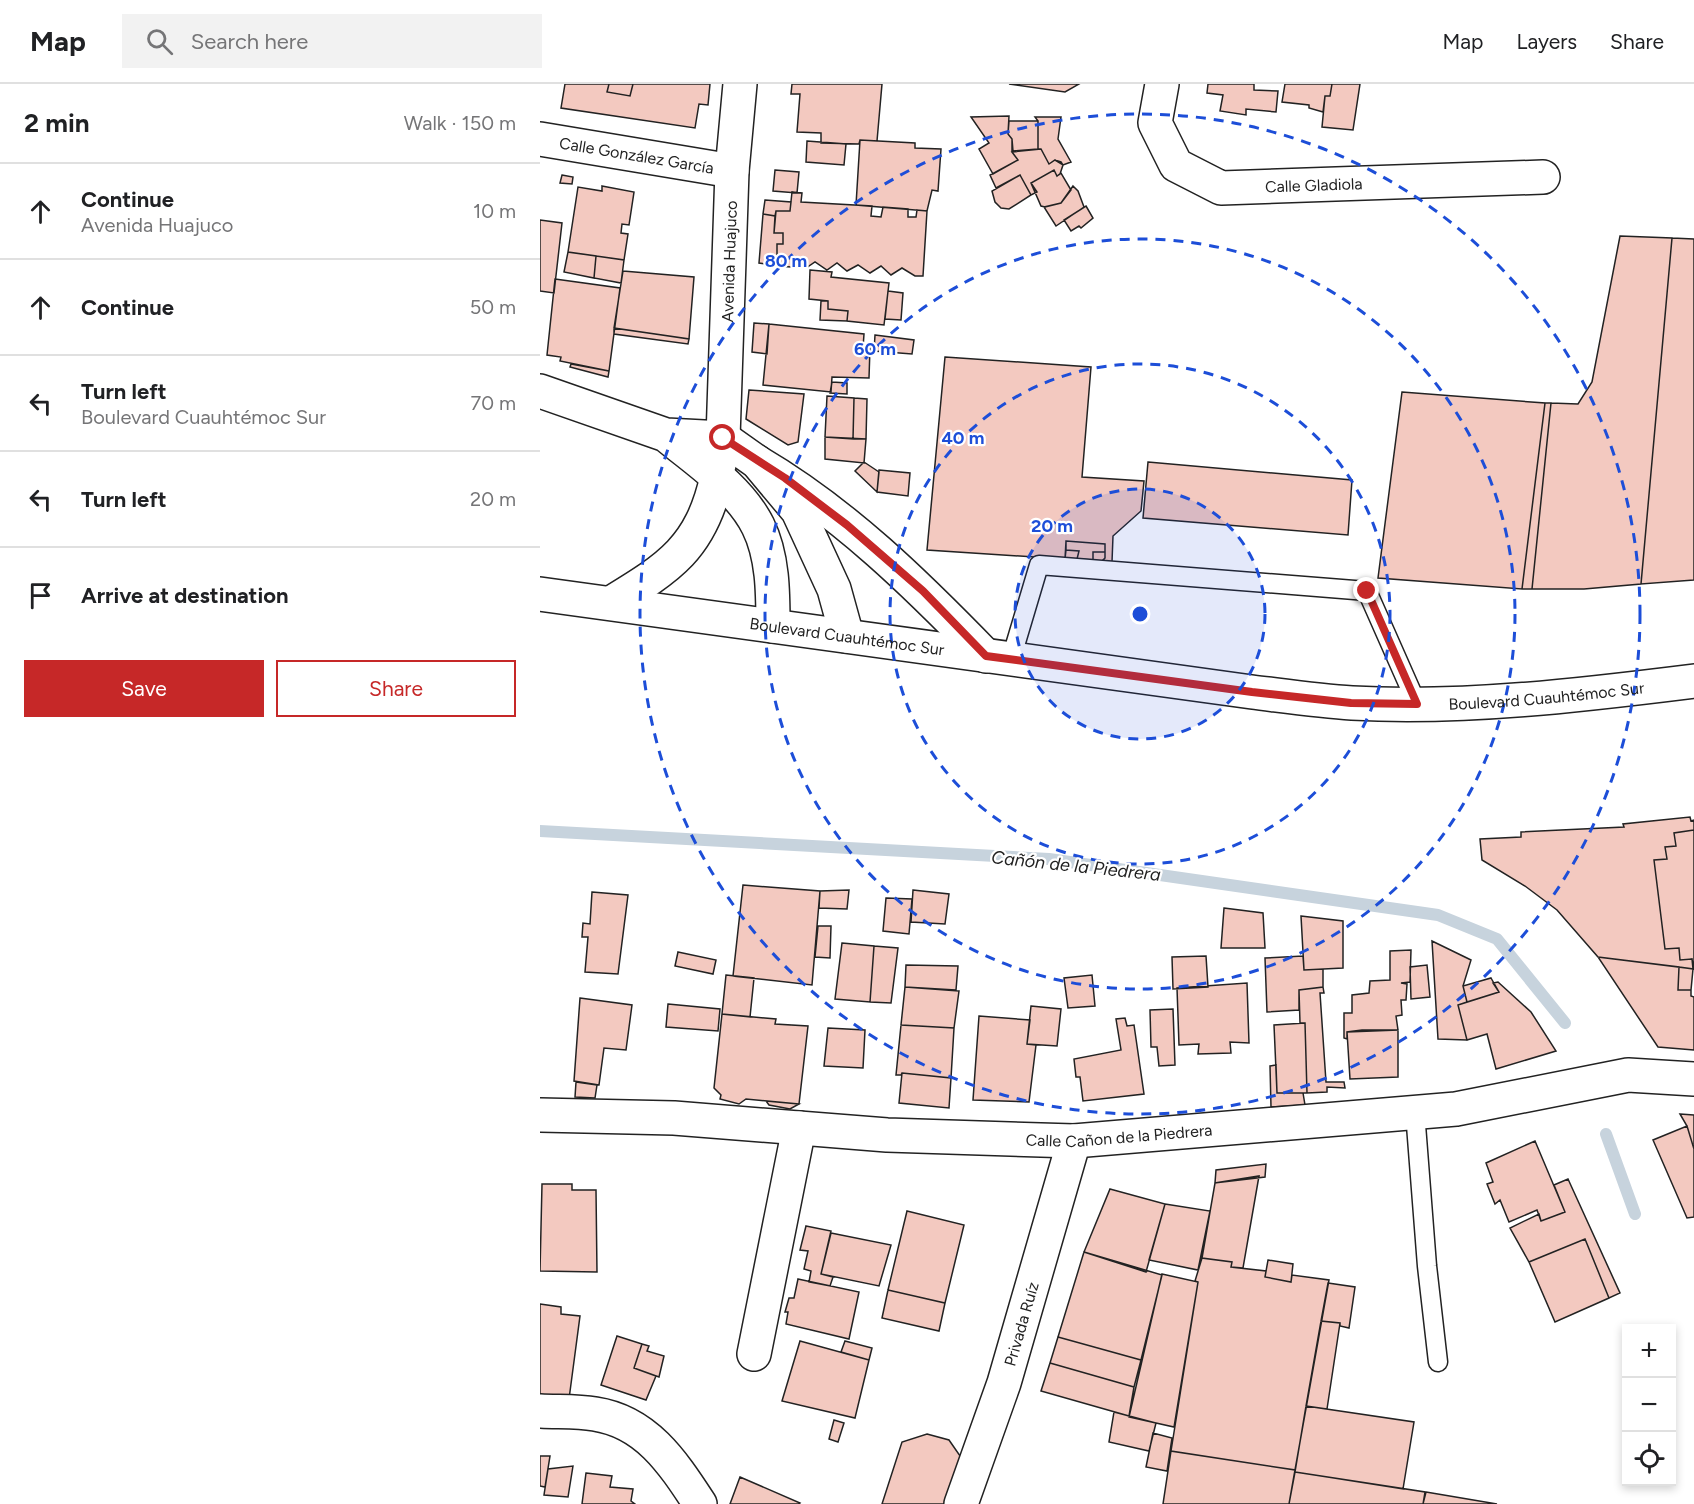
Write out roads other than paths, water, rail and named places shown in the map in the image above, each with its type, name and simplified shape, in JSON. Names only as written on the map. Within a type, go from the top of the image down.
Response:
[{"type":"street","name":"Avenida Huajuco","points":[[611,603],[657,575],[679,557],[694,539],[707,511],[717,477],[723,438],[732,171],[740,84]]},
{"type":"street","name":"Calle Gladiola","points":[[1162,84],[1155,123],[1176,165],[1221,188],[1544,177]]},
{"type":"street","name":"Calle González García","points":[[540,139],[732,171]]},
{"type":"street","points":[[540,391],[666,435],[723,438],[785,478],[847,525],[998,658]]},
{"type":"street","points":[[666,435],[717,477],[758,526],[774,584],[773,626]]},
{"type":"street","points":[[757,462],[798,511],[834,589],[848,636]]},
{"type":"street","name":"Boulevard Cuauhtémoc Sur","points":[[540,594],[998,658],[1351,703],[1417,704],[1511,699],[1694,681]]},
{"type":"street","name":"Calle Cañon de la Piedrera","points":[[540,1115],[674,1118],[887,1135],[1074,1141],[1456,1109],[1628,1075],[1694,1079]]},
{"type":"street","points":[[754,1354],[799,1128]]},
{"type":"street","name":"Privada Ruíz","points":[[961,1504],[1004,1383],[1074,1141]]},
{"type":"street","points":[[540,1411],[597,1414],[640,1430],[669,1457],[700,1504]]},
{"type":"lane","points":[[998,658],[1039,565],[1367,591],[1417,704]]},
{"type":"lane","points":[[1415,1112],[1438,1362]]},
{"type":"waterway","name":"Cañón de la Piedrera","points":[[540,831],[1049,859],[1438,915],[1497,939],[1565,1023]]},
{"type":"waterway","name":"Cañón de la Piedrera","points":[[1606,1134],[1635,1214]]}]
